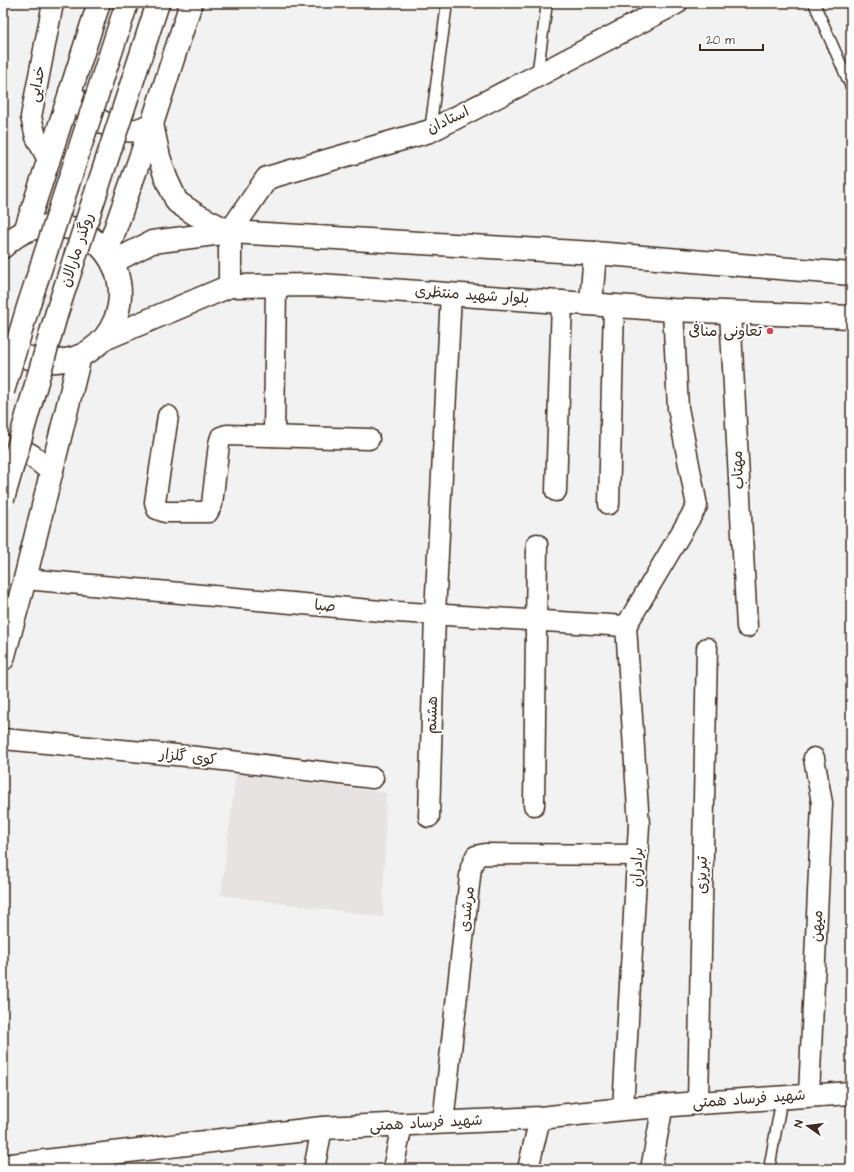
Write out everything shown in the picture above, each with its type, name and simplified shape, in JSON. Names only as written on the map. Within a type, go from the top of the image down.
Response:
[{"type":"main road","points":[[25,231],[49,162],[99,3]]},
{"type":"main road","name":"روگذر مارالان","points":[[3,391],[30,299],[126,3]]},
{"type":"main road","name":"روگذر مارالان","points":[[3,499],[57,312],[158,3]]},
{"type":"main road","points":[[110,257],[191,3]]},
{"type":"main road","name":"استادان","points":[[230,232],[268,178],[430,130],[676,3]]},
{"type":"main road","points":[[70,92],[79,105],[90,114],[112,126],[126,130],[138,130],[152,124]]},
{"type":"main road","points":[[152,124],[159,157],[166,178],[177,202],[195,214],[230,232]]},
{"type":"main road","points":[[3,247],[11,239],[25,231],[47,225],[70,227],[90,236],[110,257],[120,281],[120,302],[115,321],[104,339],[93,349],[80,356],[59,362],[38,360],[18,353],[3,341]]},
{"type":"main road","points":[[230,232],[230,286]]},
{"type":"main road","points":[[110,257],[152,242],[230,232],[595,253],[851,274]]},
{"type":"main road","points":[[591,303],[595,253]]},
{"type":"main road","name":"بلوار شهید منتظری","points":[[104,339],[230,286],[320,285],[673,310],[851,317]]},
{"type":"main road","points":[[3,659],[25,579],[80,356]]},
{"type":"main road","points":[[3,446],[13,447],[34,456],[52,472]]},
{"type":"main road","name":"شهید فرساد همتی","points":[[3,1166],[322,1128],[540,1118],[623,1108],[782,1096],[851,1093]]},
{"type":"street","name":"خدایی","points":[[49,162],[36,137],[31,117],[53,3]]},
{"type":"street","points":[[274,436],[276,286]]},
{"type":"street","name":"هشتم","points":[[429,816],[435,614],[451,294]]},
{"type":"street","points":[[556,491],[562,301]]},
{"type":"street","points":[[609,504],[614,305]]},
{"type":"street","points":[[626,626],[697,506],[678,408],[673,310]]},
{"type":"street","name":"مهتاب","points":[[730,312],[747,627]]},
{"type":"street","points":[[168,416],[155,502],[158,509],[165,512],[208,512],[212,504],[218,444],[221,437],[227,435],[370,439]]},
{"type":"street","points":[[534,805],[537,544]]},
{"type":"street","name":"صبا","points":[[25,579],[381,611],[626,626]]},
{"type":"street","name":"برادران","points":[[623,1108],[639,825],[626,626]]},
{"type":"street","name":"تبریزی","points":[[698,1103],[707,648]]},
{"type":"street","name":"کوی گلزار","points":[[3,739],[197,757],[373,778]]},
{"type":"street","name":"میهن","points":[[809,1095],[822,803],[814,758]]},
{"type":"street","name":"مرشدی","points":[[443,1123],[471,867],[476,856],[485,854],[638,855]]},
{"type":"street","points":[[651,1169],[663,1105]]},
{"type":"street","points":[[528,1169],[540,1118]]},
{"type":"street","points":[[393,1169],[402,1125]]},
{"type":"street","points":[[314,1169],[322,1128]]},
{"type":"lane","points":[[430,130],[447,3]]},
{"type":"lane","points":[[537,76],[547,3]]},
{"type":"lane","points":[[814,3],[851,87]]},
{"type":"lane","points":[[769,1169],[782,1096]]},
{"type":"shaded area","points":[[236,773],[386,793],[383,917],[221,895]]},
{"type":"place","name":"تعاونی منافی","points":[[770,331]]}]
